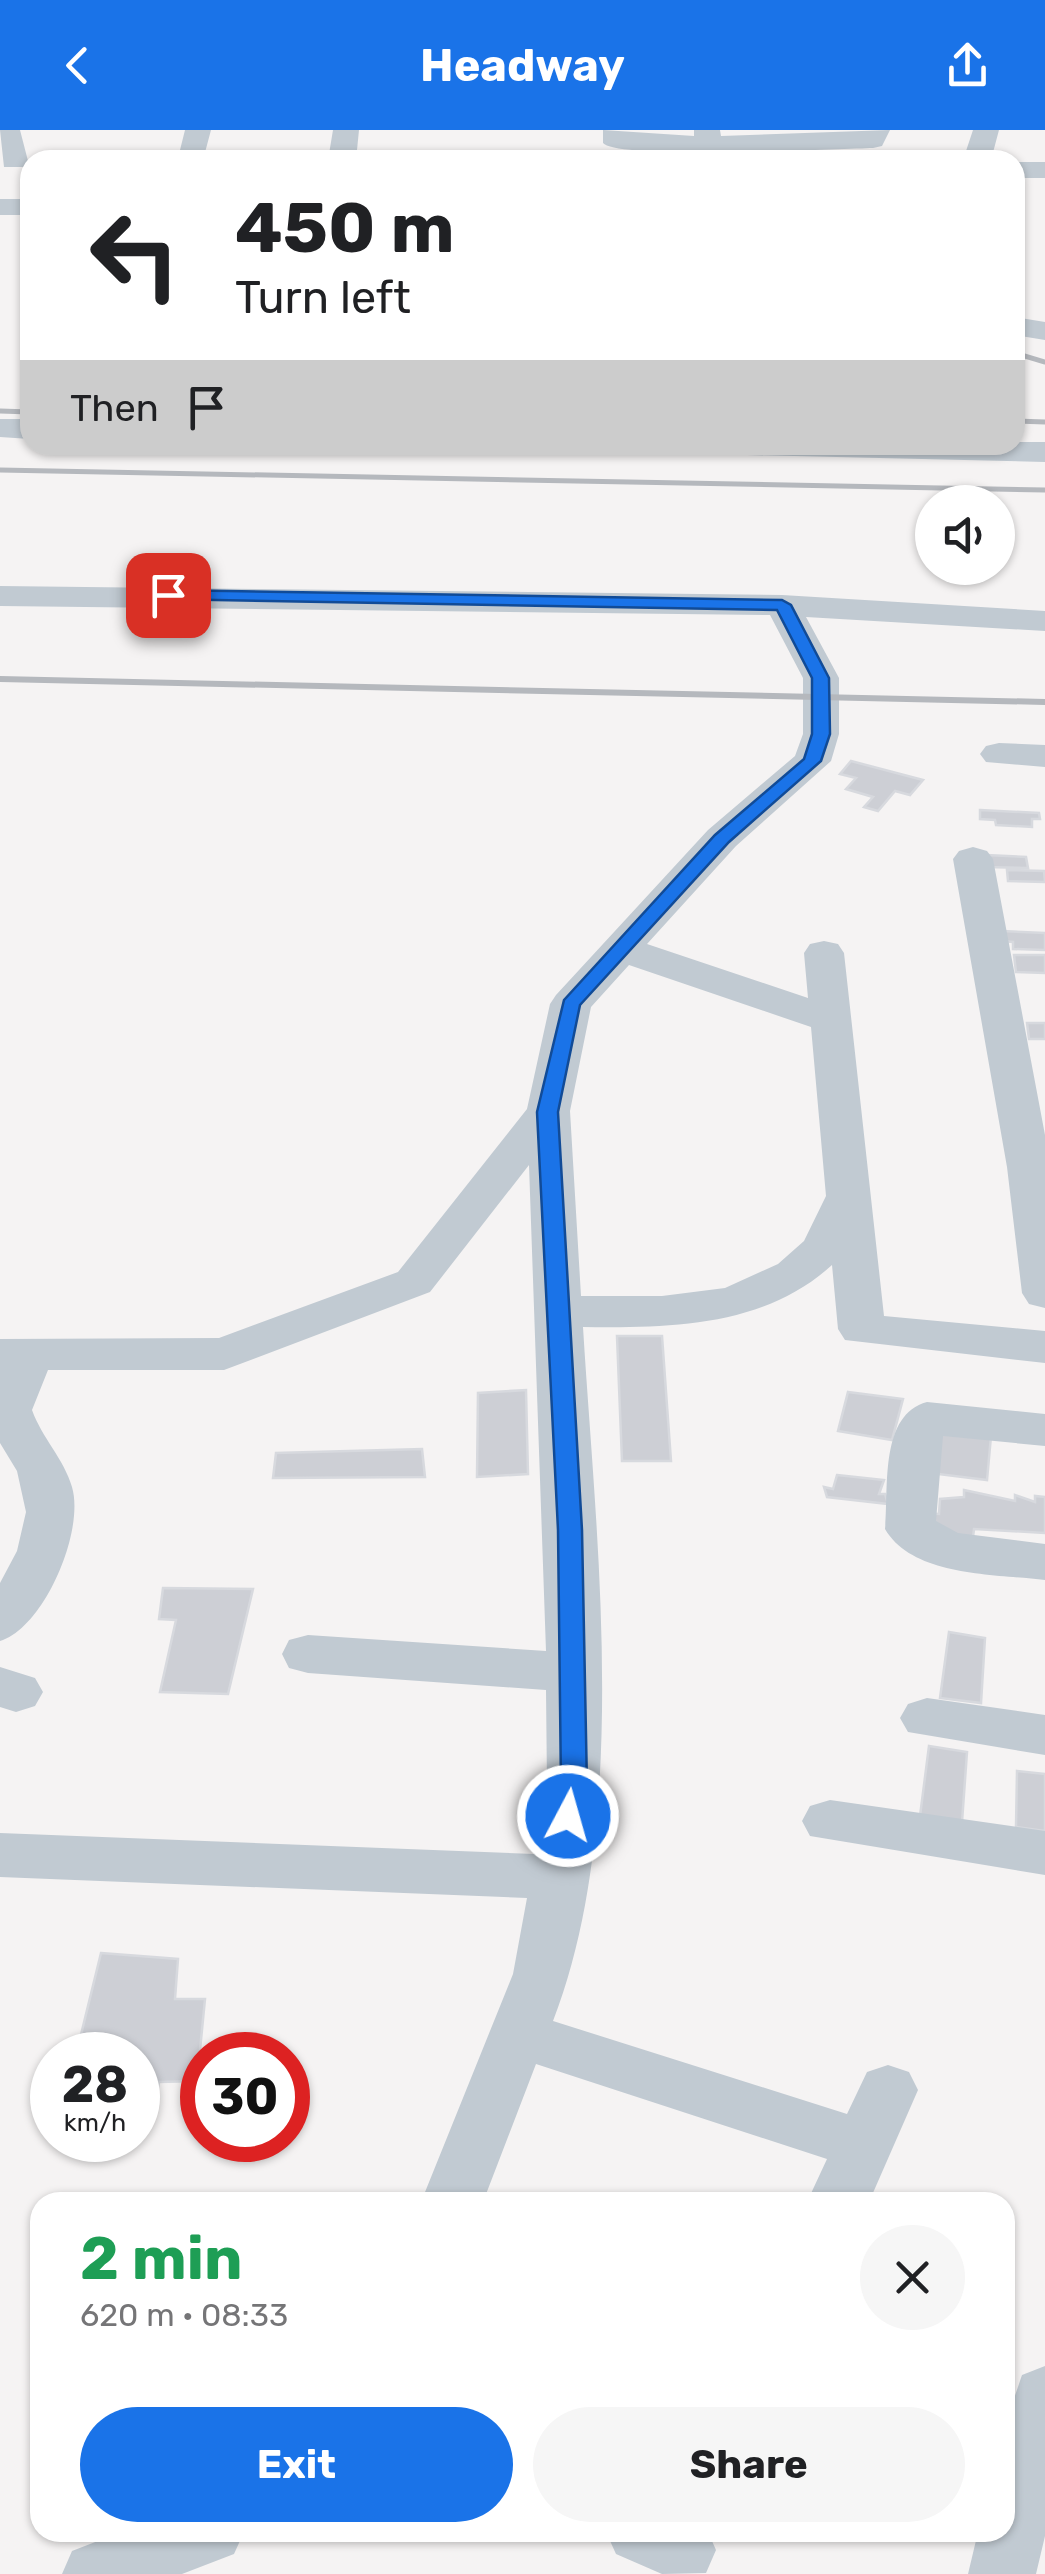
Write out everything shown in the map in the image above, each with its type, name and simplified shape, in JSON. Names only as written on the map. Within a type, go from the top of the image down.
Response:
[{"type":"street","points":[[7,130],[15,161]]},
{"type":"street","points":[[616,130],[616,142],[811,136],[873,140],[877,130]]},
{"type":"street","points":[[0,596],[782,605],[1045,621]]},
{"type":"street","points":[[456,2192],[542,1974],[574,1786],[548,1112],[571,1004],[722,838],[812,761],[821,734],[821,678],[782,605]]},
{"type":"street","points":[[998,754],[1045,756]]},
{"type":"street","points":[[974,859],[1028,1167],[1045,1293]]},
{"type":"street","points":[[621,949],[831,1020]]},
{"type":"street","points":[[824,953],[862,1329],[1045,1347]]},
{"type":"street","points":[[0,1622],[34,1569],[52,1513],[45,1477],[8,1410],[15,1355],[224,1354],[414,1282],[548,1112]]},
{"type":"street","points":[[558,1311],[678,1311],[760,1293],[795,1273],[822,1249],[848,1197]]},
{"type":"street","points":[[1045,1430],[928,1418],[920,1427],[910,1529],[947,1548],[1045,1562]]},
{"type":"street","points":[[308,1654],[572,1672]]},
{"type":"street","points":[[926,1718],[1045,1736]]},
{"type":"street","points":[[830,1821],[1045,1853]]},
{"type":"street","points":[[0,1855],[558,1877]]},
{"type":"street","points":[[518,2034],[864,2145]]},
{"type":"street","points":[[843,2192],[888,2090]]},
{"type":"street","points":[[1015,2520],[1045,2396]]},
{"type":"street","points":[[96,2574],[183,2542]]},
{"type":"street","points":[[1002,2574],[1010,2542]]},
{"type":"building","points":[[851,761],[923,780],[910,795],[895,791],[878,811],[864,807],[873,797],[846,789],[856,778],[840,774]]},
{"type":"building","points":[[980,810],[1039,813],[1040,819],[1032,819],[1032,827],[996,825],[995,820],[980,819]]},
{"type":"building","points":[[986,855],[1026,857],[1028,868],[987,867]]},
{"type":"building","points":[[1007,870],[1044,871],[1045,882],[1008,881]]},
{"type":"building","points":[[1002,931],[1045,933],[1045,950],[1013,949],[1013,942],[1003,941]]},
{"type":"building","points":[[1014,955],[1045,955],[1045,973],[1016,972]]},
{"type":"building","points":[[1027,1023],[1045,1023],[1045,1039],[1029,1039]]},
{"type":"building","points":[[617,1336],[662,1336],[671,1461],[622,1461]]},
{"type":"building","points":[[526,1390],[528,1474],[477,1477],[478,1393]]},
{"type":"building","points":[[848,1392],[903,1399],[892,1440],[838,1431]]},
{"type":"building","points":[[937,1429],[991,1436],[987,1480],[930,1473]]},
{"type":"building","points":[[422,1449],[425,1477],[273,1478],[276,1453]]},
{"type":"building","points":[[837,1475],[884,1480],[879,1494],[885,1494],[888,1504],[827,1497],[824,1487],[833,1489]]},
{"type":"building","points":[[964,1490],[1015,1501],[1015,1495],[1035,1502],[1035,1496],[1045,1497],[1045,1533],[974,1529],[973,1537],[924,1531],[926,1513],[939,1514],[940,1499],[964,1497]]},
{"type":"building","points":[[163,1588],[253,1589],[228,1694],[160,1692],[176,1620],[159,1619]]},
{"type":"building","points":[[949,1632],[985,1638],[981,1703],[940,1698]]},
{"type":"building","points":[[929,1746],[967,1752],[962,1822],[920,1816]]},
{"type":"building","points":[[1017,1771],[1045,1774],[1045,1831],[1016,1827]]},
{"type":"building","points":[[101,1953],[178,1959],[175,1999],[205,1999],[202,2032],[180,2032],[180,2081],[160,2082],[160,2032],[82,2032]]},
{"type":"railway","points":[[1025,356],[1045,362]]},
{"type":"railway","points":[[0,411],[20,412]]},
{"type":"railway","points":[[1025,421],[1045,422]]},
{"type":"railway","points":[[0,470],[1045,490]]},
{"type":"railway","points":[[0,679],[1045,702]]},
{"type":"route","points":[[168,595],[782,605],[821,678],[821,734],[812,761],[722,838],[571,1004],[548,1112],[570,1530],[574,1786],[568,1816]]}]
